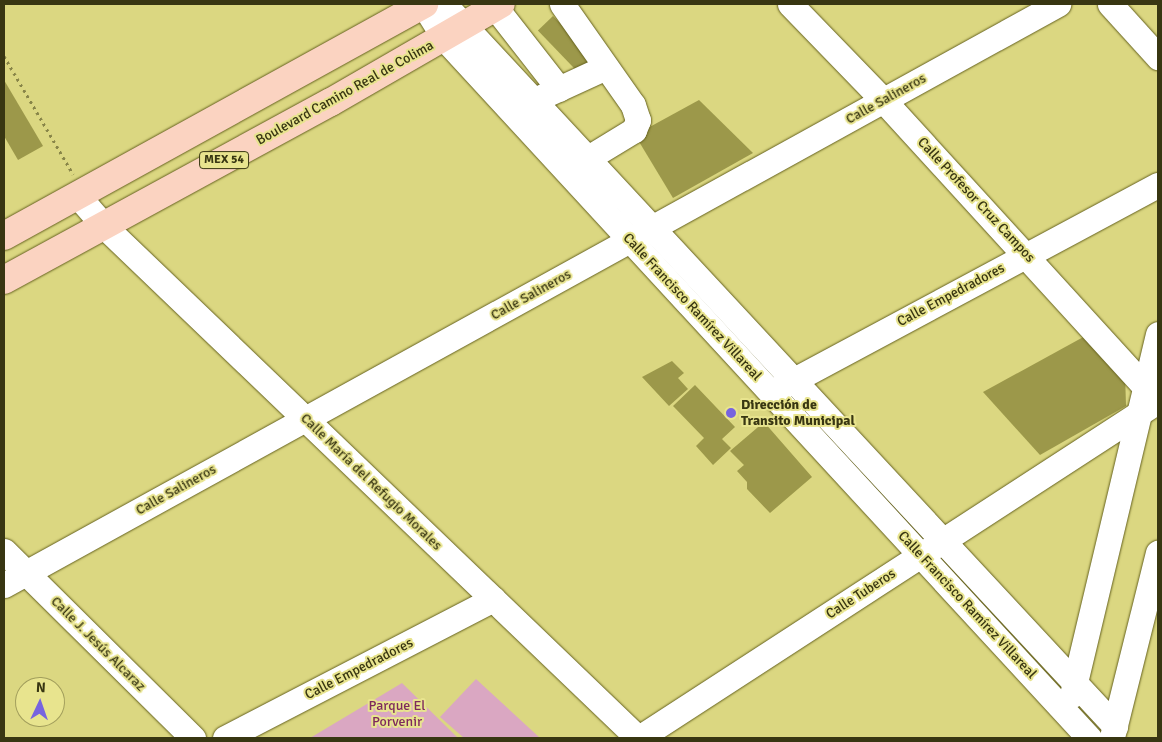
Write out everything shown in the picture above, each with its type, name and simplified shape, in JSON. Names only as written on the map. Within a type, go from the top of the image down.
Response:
[{"type":"main road","name":"MEX 54","points":[[4,236],[424,4]]},
{"type":"main road","name":"Boulevard Camino Real de Colima","points":[[4,280],[454,32],[498,5]]},
{"type":"street","name":"Calle Francisco Ramírez Villareal","points":[[424,4],[534,100],[1113,724]]},
{"type":"street","name":"Calle Francisco Ramírez Villareal","points":[[444,4],[454,32],[566,170],[1067,714],[1084,737]]},
{"type":"street","points":[[562,4],[633,105],[638,120],[634,130],[566,170]]},
{"type":"street","name":"Calle Profesor Cruz Campos","points":[[790,4],[884,101],[1026,255],[1150,401]]},
{"type":"street","name":"Calle Salineros","points":[[4,585],[1058,4]]},
{"type":"street","points":[[1110,4],[1158,57]]},
{"type":"street","points":[[498,5],[559,89]]},
{"type":"street","points":[[534,100],[606,67]]},
{"type":"street","name":"Calle Empedradores","points":[[770,392],[1158,185]]},
{"type":"street","name":"Calle María del Refugio Morales","points":[[80,193],[104,226],[638,738]]},
{"type":"street","points":[[1067,714],[1150,401],[1158,334]]},
{"type":"street","name":"Calle Tuberos","points":[[638,738],[943,541],[1150,401]]},
{"type":"street","name":"Calle J. Jesús Alcaraz","points":[[4,551],[193,738]]},
{"type":"street","points":[[1084,737],[1113,724],[1158,553]]},
{"type":"street","name":"Calle Empedradores","points":[[225,738],[493,600]]},
{"type":"path","points":[[4,56],[80,193]]},
{"type":"green space","points":[[476,679],[540,738],[464,738],[440,717]]},
{"type":"green space","name":"Parque El Porvenir","points":[[402,683],[458,738],[310,738]]},
{"type":"building","points":[[553,16],[597,62],[582,77],[538,31]]},
{"type":"building","points":[[4,80],[43,146],[18,160],[4,136]]},
{"type":"building","points":[[699,100],[753,153],[673,198],[635,135]]},
{"type":"building","points":[[1087,335],[1125,374],[1126,406],[1040,455],[983,392]]},
{"type":"building","points":[[672,361],[684,373],[678,378],[688,389],[669,406],[642,377]]},
{"type":"building","points":[[695,385],[735,427],[722,439],[731,448],[713,465],[696,446],[704,438],[673,406]]},
{"type":"building","points":[[764,422],[812,477],[770,513],[747,489],[747,482],[737,471],[744,465],[730,451]]},
{"type":"place","name":"Dirección de Transito Municipal","points":[[731,413]]}]
